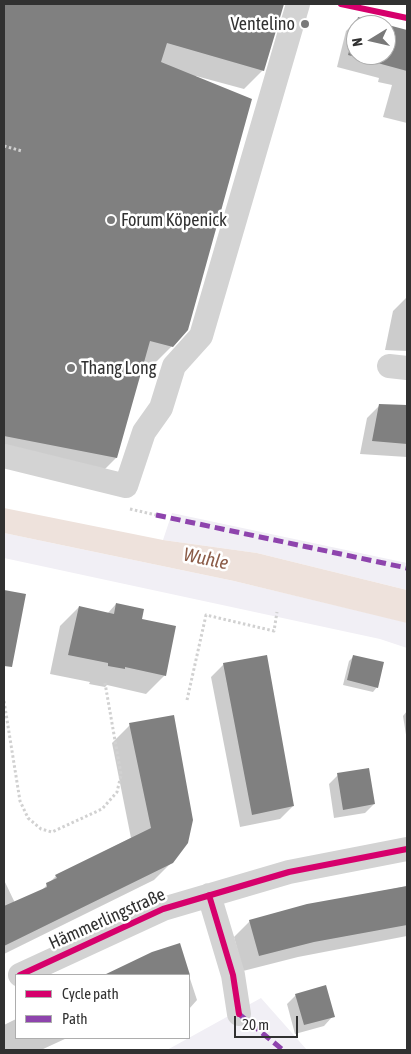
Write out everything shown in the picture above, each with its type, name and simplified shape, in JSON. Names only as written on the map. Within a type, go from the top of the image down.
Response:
[{"type":"street","points":[[4,456],[126,486],[144,432],[161,408],[174,366],[201,336],[298,4]]},
{"type":"street","name":"Hämmerlingstraße","points":[[22,974],[164,909],[300,870],[407,849]]},
{"type":"street","points":[[208,895],[233,975],[240,1014]]},
{"type":"path","points":[[4,146],[22,151]]},
{"type":"path","points":[[187,700],[206,615],[274,630],[277,612]]},
{"type":"path","points":[[4,701],[20,801],[28,818],[41,829],[52,832],[102,809],[117,792],[121,775],[105,683]]},
{"type":"shaded area","points":[[172,513],[407,563],[407,590],[257,553],[163,540]]},
{"type":"shaded area","points":[[4,533],[234,581],[405,622],[407,623],[407,648],[380,639],[4,558]]},
{"type":"shaded area","points":[[261,998],[307,1050],[167,1050],[190,1039]]},
{"type":"water","name":"Wuhle","points":[[4,508],[163,540],[257,553],[407,590],[407,623],[234,581],[4,533]]},
{"type":"building","name":"Forum Köpenick","points":[[4,4],[284,4],[264,71],[167,43],[161,62],[252,99],[188,330],[173,347],[150,341],[117,458],[4,436]]},
{"type":"building","points":[[396,27],[407,30],[407,71],[385,65],[396,65]]},
{"type":"building","points":[[379,404],[407,405],[407,444],[372,441]]},
{"type":"building","points":[[4,590],[26,594],[12,667],[4,666]]},
{"type":"building","points":[[116,603],[144,609],[142,619],[176,626],[166,676],[125,667],[125,669],[108,666],[108,663],[68,655],[79,606],[114,614]]},
{"type":"building","points":[[267,655],[294,806],[252,815],[223,663]]},
{"type":"building","points":[[353,655],[384,662],[378,688],[347,680]]},
{"type":"building","points":[[174,715],[193,820],[188,843],[173,863],[4,946],[4,906],[47,887],[46,883],[57,878],[55,875],[151,828],[129,723]]},
{"type":"building","points":[[369,768],[375,804],[343,810],[337,773]]},
{"type":"building","points":[[407,886],[407,925],[314,942],[259,956],[249,920],[307,904]]},
{"type":"building","points":[[180,943],[190,974],[106,974],[152,952]]},
{"type":"building","points":[[326,985],[335,1017],[304,1025],[295,994]]},
{"type":"marked path","points":[[156,515],[407,568]]},
{"type":"marked path","points":[[239,1014],[283,1050]]},
{"type":"cycle path","points":[[341,4],[407,18]]},
{"type":"cycle path","points":[[22,974],[163,909],[289,872],[407,849]]},
{"type":"cycle path","points":[[209,895],[233,975],[239,1014]]},
{"type":"place","name":"Ventelino","points":[[305,24]]},
{"type":"place","name":"Forum Köpenick","points":[[111,220]]},
{"type":"place","name":"Thang Long","points":[[71,368]]}]
